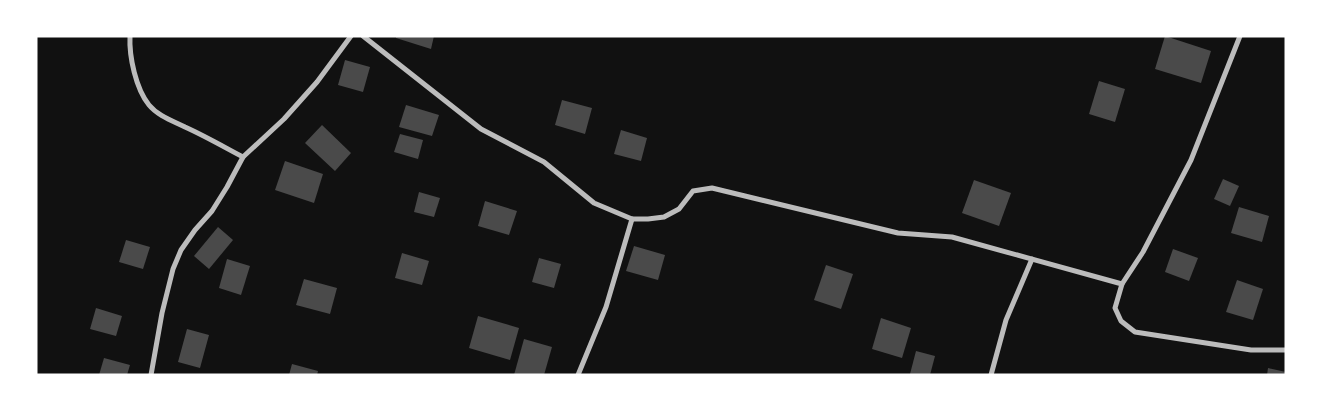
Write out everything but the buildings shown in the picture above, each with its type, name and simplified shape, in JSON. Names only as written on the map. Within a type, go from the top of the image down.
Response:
[{"type":"street","points":[[130,36],[129,48],[138,85],[150,106],[164,118],[186,127],[243,157]]},
{"type":"street","points":[[151,375],[162,314],[175,263],[181,250],[190,236],[212,211],[243,157],[284,119],[317,82],[351,36]]},
{"type":"street","points":[[363,36],[481,129],[544,162],[594,202],[632,219],[664,217],[679,209],[693,191],[712,188],[898,233],[952,237],[1122,284]]},
{"type":"street","points":[[1240,36],[1191,160],[1143,252],[1122,284],[1115,308],[1121,321],[1134,332],[1251,350],[1286,350]]},
{"type":"street","points":[[578,375],[606,307],[632,219]]},
{"type":"street","points":[[991,375],[1006,320],[1032,258]]}]
